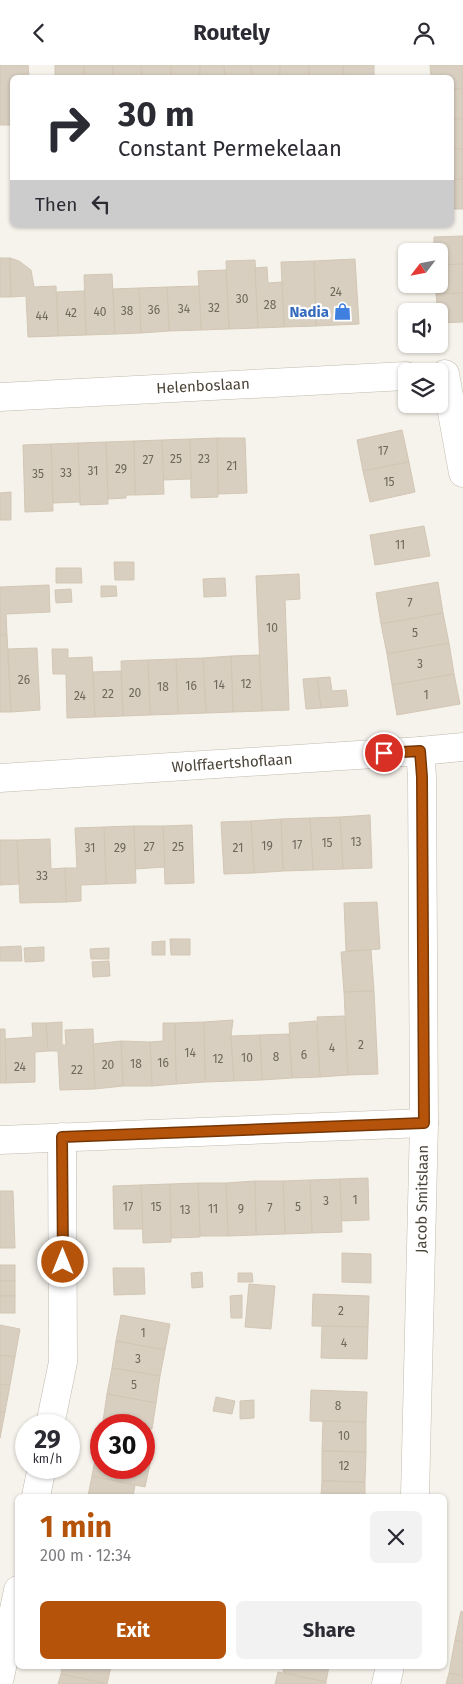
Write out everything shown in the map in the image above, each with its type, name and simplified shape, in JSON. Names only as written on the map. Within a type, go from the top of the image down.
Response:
[{"type":"street","points":[[449,373],[463,473]]},
{"type":"street","name":"Helenboslaan","points":[[0,397],[398,376]]},
{"type":"street","name":"Wolffaertshoflaan","points":[[0,778],[463,747]]},
{"type":"street","name":"Jacob Smitslaan","points":[[415,1494],[424,1123],[422,777],[420,751]]},
{"type":"street","points":[[0,1140],[424,1123]]},
{"type":"street","points":[[52,1414],[63,1362],[62,1137]]},
{"type":"street","points":[[36,1494],[40,1479]]},
{"type":"street","points":[[0,1677],[15,1604]]},
{"type":"street","points":[[386,1684],[389,1669]]},
{"type":"building","points":[[0,65],[28,65],[29,75],[10,75],[10,125],[0,125]]},
{"type":"building","points":[[55,65],[84,65],[84,75],[55,75]]},
{"type":"building","points":[[84,65],[113,65],[113,75],[84,75]]},
{"type":"building","points":[[113,65],[141,65],[142,75],[113,75]]},
{"type":"building","points":[[141,65],[171,65],[171,75],[142,75]]},
{"type":"building","points":[[171,65],[200,65],[200,75],[171,75]]},
{"type":"building","points":[[200,65],[224,65],[225,75],[200,75]]},
{"type":"building","points":[[224,65],[251,65],[252,75],[225,75]]},
{"type":"building","points":[[251,65],[280,65],[280,75],[252,75]]},
{"type":"building","points":[[280,65],[309,65],[309,75],[280,75]]},
{"type":"building","points":[[309,65],[343,65],[344,75],[309,75]]},
{"type":"building","points":[[343,65],[374,65],[374,75],[344,75]]},
{"type":"building","points":[[430,65],[463,65],[463,89],[454,89],[454,75],[431,75]]},
{"type":"building","points":[[454,89],[463,89],[463,119],[454,119]]},
{"type":"building","points":[[454,119],[463,119],[463,149],[454,149]]},
{"type":"building","points":[[454,149],[463,149],[463,179],[454,180]]},
{"type":"building","points":[[463,179],[463,209],[454,209],[454,180]]},
{"type":"building","points":[[463,236],[463,264],[448,265],[448,243],[434,243],[434,237]]},
{"type":"building","points":[[0,258],[10,258],[11,297],[0,297]]},
{"type":"building","points":[[10,258],[19,261],[31,270],[34,287],[56,286],[58,336],[28,337],[26,296],[11,297]]},
{"type":"building","points":[[355,259],[359,324],[316,326],[314,261]]},
{"type":"building","points":[[255,260],[258,328],[229,329],[226,261]]},
{"type":"building","points":[[314,261],[316,326],[284,327],[281,262]]},
{"type":"building","points":[[463,264],[463,293],[436,294],[448,293],[448,265]]},
{"type":"building","points":[[267,267],[268,283],[282,282],[284,327],[258,328],[255,268]]},
{"type":"building","points":[[226,270],[229,329],[201,330],[198,271]]},
{"type":"building","points":[[112,274],[115,334],[86,335],[84,275]]},
{"type":"building","points":[[199,286],[201,330],[169,331],[167,287]]},
{"type":"building","points":[[167,287],[169,331],[141,333],[139,288]]},
{"type":"building","points":[[139,288],[141,333],[115,334],[113,289]]},
{"type":"building","points":[[84,291],[86,335],[58,336],[57,292]]},
{"type":"building","points":[[463,293],[463,322],[448,323],[448,303],[437,303],[436,294]]},
{"type":"building","points":[[402,430],[409,462],[363,471],[357,440]]},
{"type":"building","points":[[217,438],[245,438],[247,493],[218,494]]},
{"type":"building","points":[[217,438],[218,497],[191,498],[190,439]]},
{"type":"building","points":[[190,439],[191,479],[163,480],[162,440]]},
{"type":"building","points":[[162,440],[164,494],[135,495],[134,441]]},
{"type":"building","points":[[134,441],[135,495],[126,495],[126,498],[108,499],[106,442]]},
{"type":"building","points":[[106,442],[108,504],[80,505],[78,443]]},
{"type":"building","points":[[78,443],[80,502],[53,503],[51,444]]},
{"type":"building","points":[[51,444],[53,511],[25,512],[23,445]]},
{"type":"building","points":[[409,462],[415,492],[370,502],[363,471]]},
{"type":"building","points":[[11,492],[11,520],[0,520],[0,493]]},
{"type":"building","points":[[424,526],[430,556],[375,565],[370,535]]},
{"type":"building","points":[[114,562],[134,562],[134,580],[115,580]]},
{"type":"building","points":[[56,568],[81,568],[82,583],[56,583]]},
{"type":"building","points":[[299,574],[300,599],[285,600],[289,710],[262,711],[256,576]]},
{"type":"building","points":[[225,578],[226,596],[204,597],[203,579]]},
{"type":"building","points":[[438,582],[443,613],[381,624],[376,593]]},
{"type":"building","points":[[49,585],[50,612],[6,614],[7,635],[0,635],[0,587]]},
{"type":"building","points":[[101,586],[116,586],[117,596],[101,597]]},
{"type":"building","points":[[71,589],[72,602],[56,603],[55,590]]},
{"type":"building","points":[[443,613],[449,643],[387,654],[381,624]]},
{"type":"building","points":[[0,635],[7,635],[11,712],[0,712]]},
{"type":"building","points":[[449,643],[454,674],[392,685],[387,654]]},
{"type":"building","points":[[37,648],[40,710],[11,712],[8,649]]},
{"type":"building","points":[[52,649],[68,649],[68,658],[92,657],[95,717],[67,718],[66,674],[53,674]]},
{"type":"building","points":[[259,655],[262,711],[233,712],[231,656]]},
{"type":"building","points":[[231,656],[233,712],[206,713],[203,658]]},
{"type":"building","points":[[203,658],[206,713],[178,714],[176,659]]},
{"type":"building","points":[[176,659],[178,714],[150,715],[148,660]]},
{"type":"building","points":[[148,660],[150,715],[123,716],[121,661]]},
{"type":"building","points":[[121,671],[123,716],[95,717],[93,672]]},
{"type":"building","points":[[454,674],[460,704],[397,715],[392,685]]},
{"type":"building","points":[[330,677],[332,691],[346,690],[348,706],[321,708],[317,678]]},
{"type":"building","points":[[317,678],[321,708],[306,709],[303,679]]},
{"type":"building","points":[[370,815],[372,868],[343,869],[340,817]]},
{"type":"building","points":[[340,817],[343,869],[313,870],[310,818]]},
{"type":"building","points":[[310,818],[313,870],[283,871],[281,819]]},
{"type":"building","points":[[281,819],[283,871],[254,873],[251,821]]},
{"type":"building","points":[[251,821],[254,873],[224,874],[221,822]]},
{"type":"building","points":[[192,825],[194,883],[165,884],[163,826]]},
{"type":"building","points":[[134,826],[163,826],[165,867],[135,869]]},
{"type":"building","points":[[134,826],[136,883],[106,884],[104,827]]},
{"type":"building","points":[[104,827],[106,884],[81,885],[81,901],[66,902],[65,868],[77,868],[75,828]]},
{"type":"building","points":[[50,839],[51,869],[65,868],[66,902],[20,903],[17,840]]},
{"type":"building","points":[[0,840],[17,840],[19,884],[0,885]]},
{"type":"building","points":[[377,902],[380,949],[346,951],[344,903]]},
{"type":"building","points":[[170,939],[190,939],[190,955],[171,955]]},
{"type":"building","points":[[165,941],[165,955],[152,955],[152,942]]},
{"type":"building","points":[[21,946],[22,961],[0,961],[0,947]]},
{"type":"building","points":[[44,947],[44,961],[25,962],[24,948]]},
{"type":"building","points":[[109,948],[109,959],[91,959],[90,949]]},
{"type":"building","points":[[371,950],[374,991],[344,992],[341,952]]},
{"type":"building","points":[[109,961],[110,976],[93,977],[92,962]]},
{"type":"building","points":[[374,991],[378,1074],[348,1075],[344,992]]},
{"type":"building","points":[[345,1016],[348,1075],[320,1077],[317,1017]]},
{"type":"building","points":[[233,1020],[231,1036],[234,1081],[205,1082],[204,1022]]},
{"type":"building","points":[[316,1021],[320,1077],[292,1078],[289,1023]]},
{"type":"building","points":[[62,1022],[62,1045],[66,1045],[65,1030],[93,1029],[95,1089],[60,1090],[58,1051],[48,1051],[46,1023]]},
{"type":"building","points":[[204,1022],[205,1082],[176,1084],[175,1023]]},
{"type":"building","points":[[32,1023],[46,1023],[48,1051],[35,1052],[35,1082],[6,1083],[5,1039],[33,1037]]},
{"type":"building","points":[[163,1023],[175,1023],[176,1084],[152,1086],[150,1042],[163,1041]]},
{"type":"building","points":[[0,1029],[5,1029],[6,1083],[0,1083]]},
{"type":"building","points":[[289,1034],[292,1078],[262,1080],[260,1035]]},
{"type":"building","points":[[260,1035],[262,1080],[234,1081],[231,1036]]},
{"type":"building","points":[[121,1041],[150,1042],[152,1086],[123,1086]]},
{"type":"building","points":[[121,1041],[123,1086],[95,1089],[93,1044]]},
{"type":"building","points":[[368,1178],[369,1220],[341,1221],[340,1179]]},
{"type":"building","points":[[340,1179],[342,1232],[312,1233],[310,1180]]},
{"type":"building","points":[[310,1180],[312,1233],[285,1234],[283,1181]]},
{"type":"building","points":[[255,1181],[283,1181],[285,1234],[256,1235]]},
{"type":"building","points":[[255,1181],[256,1235],[228,1236],[226,1183]]},
{"type":"building","points":[[198,1183],[226,1183],[228,1236],[200,1236]]},
{"type":"building","points":[[198,1183],[200,1237],[171,1238],[170,1184]]},
{"type":"building","points":[[170,1184],[171,1242],[143,1243],[141,1185]]},
{"type":"building","points":[[141,1185],[143,1229],[114,1229],[113,1186]]},
{"type":"building","points":[[0,1191],[13,1191],[15,1248],[0,1248]]},
{"type":"building","points":[[342,1253],[371,1254],[371,1283],[342,1282]]},
{"type":"building","points":[[0,1265],[15,1265],[15,1281],[0,1281]]},
{"type":"building","points":[[113,1268],[144,1268],[145,1294],[114,1295]]},
{"type":"building","points":[[202,1272],[203,1287],[192,1288],[191,1273]]},
{"type":"building","points":[[238,1273],[252,1273],[253,1282],[238,1282]]},
{"type":"building","points":[[0,1281],[15,1281],[15,1296],[0,1296]]},
{"type":"building","points":[[249,1284],[275,1286],[271,1329],[245,1327]]},
{"type":"building","points":[[313,1294],[369,1296],[368,1327],[312,1326]]},
{"type":"building","points":[[242,1295],[242,1318],[231,1318],[230,1296]]},
{"type":"building","points":[[0,1296],[15,1296],[15,1313],[0,1313]]},
{"type":"building","points":[[121,1315],[170,1324],[165,1350],[116,1341]]},
{"type":"building","points":[[0,1325],[20,1329],[15,1357],[0,1355]]},
{"type":"building","points":[[322,1326],[368,1327],[367,1359],[321,1358]]},
{"type":"building","points":[[116,1341],[165,1350],[160,1376],[112,1368]]},
{"type":"building","points":[[0,1355],[15,1357],[10,1385],[0,1384]]},
{"type":"building","points":[[112,1368],[160,1376],[156,1403],[107,1394]]},
{"type":"building","points":[[0,1384],[10,1385],[5,1412],[0,1412]]},
{"type":"building","points":[[311,1390],[367,1392],[366,1422],[310,1421]]},
{"type":"building","points":[[107,1394],[156,1403],[154,1414],[104,1414]]},
{"type":"building","points":[[216,1397],[235,1401],[232,1414],[213,1411]]},
{"type":"building","points":[[254,1400],[254,1418],[240,1419],[240,1401]]},
{"type":"building","points":[[0,1412],[5,1412],[0,1438]]},
{"type":"building","points":[[323,1421],[366,1422],[366,1452],[322,1451]]},
{"type":"building","points":[[322,1451],[366,1452],[365,1482],[322,1481]]},
{"type":"building","points":[[91,1479],[106,1479],[135,1485],[133,1494],[88,1494]]},
{"type":"building","points":[[106,1479],[147,1479],[145,1487]]},
{"type":"building","points":[[322,1481],[365,1482],[365,1494],[321,1494]]},
{"type":"building","points":[[461,1611],[463,1612],[463,1642],[455,1640]]},
{"type":"building","points":[[455,1640],[463,1642],[463,1676],[449,1673]]},
{"type":"building","points":[[62,1669],[110,1669],[107,1684],[61,1674]]},
{"type":"building","points":[[284,1669],[328,1669],[326,1682],[283,1672]]},
{"type":"building","points":[[278,1672],[326,1682],[326,1684],[275,1684]]},
{"type":"building","points":[[449,1673],[463,1676],[463,1684],[446,1684]]},
{"type":"building","points":[[61,1674],[107,1684],[58,1684]]},
{"type":"place","name":"Nadia","points":[[343,312]]},
{"type":"route","points":[[63,1262],[62,1137],[424,1123],[422,777],[420,751],[384,753]]}]
